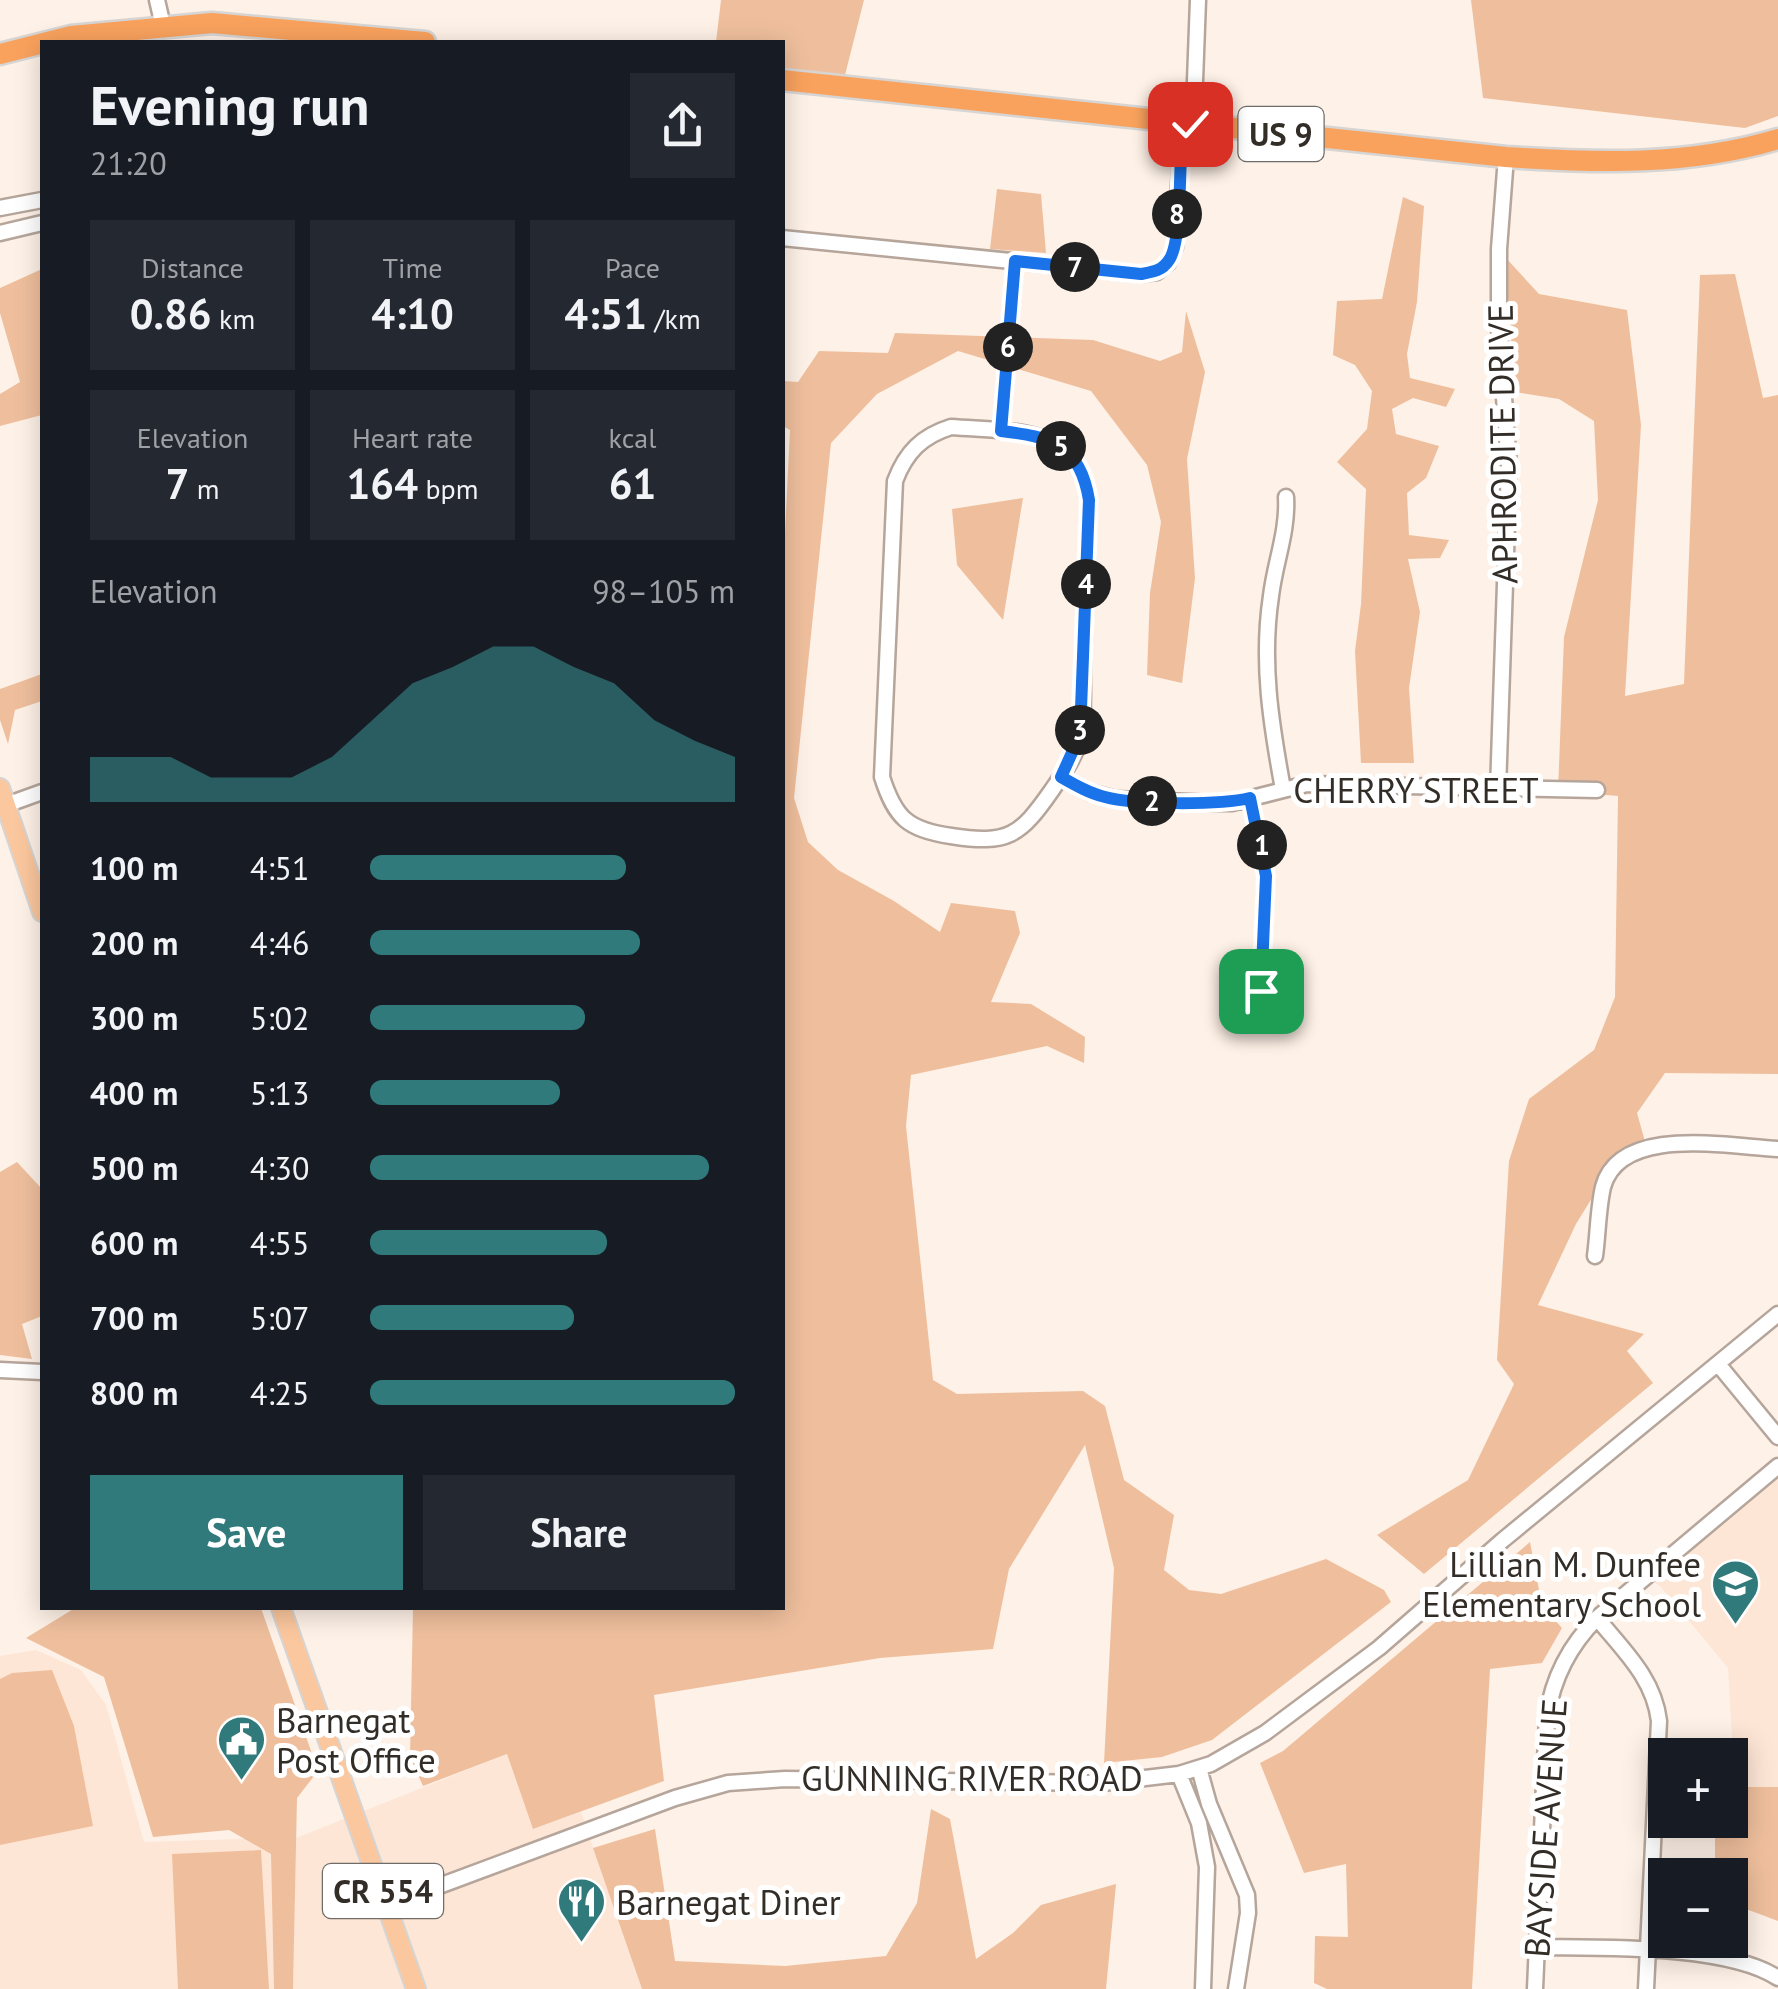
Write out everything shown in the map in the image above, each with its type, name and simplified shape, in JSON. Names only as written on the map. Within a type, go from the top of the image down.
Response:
[{"type":"highway","points":[[52,40],[212,23],[405,40]]},
{"type":"highway","points":[[0,54],[40,43]]},
{"type":"highway","name":"US 9","points":[[785,80],[1506,157],[1591,162],[1669,160],[1778,139]]},
{"type":"main road","points":[[3,796],[40,906]]},
{"type":"main road","name":"CR 554","points":[[283,1610],[416,1989]]},
{"type":"street","points":[[151,32],[157,0]]},
{"type":"street","points":[[785,238],[1141,274],[1157,272],[1168,264],[1175,247],[1182,139],[1190,124],[1198,0]]},
{"type":"street","name":"APHRODITE DRIVE","points":[[1498,790],[1509,466],[1499,309],[1506,157]]},
{"type":"street","points":[[0,208],[40,200]]},
{"type":"street","points":[[0,233],[40,223]]},
{"type":"street","points":[[1001,431],[1015,261]]},
{"type":"street","points":[[952,427],[1001,431],[1039,436],[1059,444],[1071,455],[1086,483],[1089,500],[1080,735],[1061,777],[1029,822],[1017,832],[976,840],[924,832],[905,820],[891,804],[882,777],[895,481],[913,447],[934,432],[952,427]]},
{"type":"street","points":[[1283,789],[1266,694],[1270,597],[1288,520],[1286,497]]},
{"type":"street","name":"CHERRY STREET","points":[[1061,777],[1089,792],[1116,799],[1214,803],[1322,784],[1596,790]]},
{"type":"street","points":[[3,796],[40,792]]},
{"type":"street","points":[[1250,798],[1266,876],[1261,991]]},
{"type":"street","points":[[1595,1256],[1604,1184],[1625,1156],[1665,1144],[1778,1149]]},
{"type":"street","name":"GUNNING RIVER ROAD","points":[[388,1905],[728,1782],[785,1779],[1103,1783],[1199,1768],[1265,1733],[1379,1648],[1503,1540],[1778,1314]]},
{"type":"street","points":[[1718,1364],[1778,1437]]},
{"type":"street","points":[[0,1370],[40,1372]]},
{"type":"street","name":"BAYSIDE AVENUE","points":[[1535,1989],[1550,1699],[1566,1655],[1596,1618],[1778,1466]]},
{"type":"street","points":[[1596,1618],[1644,1676],[1658,1709],[1646,1989]]},
{"type":"street","points":[[1199,1768],[1209,1804],[1247,1895],[1248,1913],[1236,1989]]},
{"type":"street","points":[[1179,1774],[1198,1823],[1207,1867],[1202,1989]]},
{"type":"street","points":[[1537,1947],[1647,1951],[1737,1960],[1778,1978]]},
{"type":"shaded area","points":[[721,0],[864,0],[845,75],[785,69],[785,40],[716,40]]},
{"type":"shaded area","points":[[1471,0],[1778,0],[1778,116],[1745,128],[1483,98]]},
{"type":"shaded area","points":[[997,189],[1041,194],[1046,253],[990,249]]},
{"type":"shaded area","points":[[1403,197],[1424,206],[1417,302],[1407,354],[1410,378],[1455,389],[1446,407],[1413,398],[1392,409],[1396,434],[1439,446],[1426,478],[1407,493],[1409,535],[1449,540],[1440,558],[1408,559],[1420,612],[1409,688],[1414,763],[1361,763],[1355,651],[1366,489],[1337,462],[1367,429],[1372,391],[1355,365],[1333,355],[1337,301],[1382,299]]},
{"type":"shaded area","points":[[1505,257],[1539,294],[1627,310],[1641,425],[1625,696],[1684,684],[1700,275],[1735,274],[1763,398],[1778,395],[1778,1074],[1665,1073],[1637,1113],[1646,1145],[1608,1172],[1576,1224],[1538,1305],[1644,1334],[1627,1351],[1653,1383],[1424,1574],[1377,1535],[1468,1480],[1514,1384],[1497,1360],[1509,1161],[1529,1099],[1594,1050],[1615,997],[1618,796],[1558,791],[1564,637],[1598,500],[1594,421],[1559,399],[1515,392]]},
{"type":"shaded area","points":[[40,270],[40,416],[0,426],[0,394],[20,382],[0,313],[0,288]]},
{"type":"shaded area","points":[[1186,311],[1205,372],[1187,459],[1195,578],[1182,683],[1147,675],[1150,593],[1161,522],[1147,465],[1091,391],[958,351],[877,394],[831,443],[794,798],[808,842],[838,870],[940,932],[951,903],[1015,911],[1020,933],[991,1002],[1031,1004],[1085,1037],[1084,1063],[1047,1046],[911,1075],[906,1126],[933,1380],[957,1394],[1083,1391],[1105,1406],[1124,1480],[1174,1515],[1164,1570],[1189,1590],[1221,1594],[1326,1559],[1384,1590],[1391,1602],[1212,1740],[1162,1757],[1104,1763],[1114,1568],[1085,1445],[1009,1569],[993,1649],[880,1658],[654,1695],[664,1781],[533,1829],[507,1754],[423,1786],[410,1757],[413,1610],[785,1610],[785,534],[790,430],[785,427],[785,381],[798,382],[819,351],[888,353],[895,333],[1093,340],[1160,361],[1182,352]]},
{"type":"shaded area","points":[[1023,498],[1003,620],[957,565],[952,509]]},
{"type":"shaded area","points":[[40,675],[40,702],[15,710],[8,744],[0,720],[0,689]]},
{"type":"shaded area","points":[[17,1162],[40,1187],[40,1317],[22,1324],[32,1359],[0,1355],[0,1172]]},
{"type":"shaded area","name":"Lillian M. Dunfee Elementary School","points":[[1778,1475],[1778,1787],[1748,1787],[1748,1738],[1732,1738],[1728,1668],[1651,1580]]},
{"type":"shaded area","points":[[1530,1542],[1542,1606],[1562,1628],[1542,1663],[1490,1669],[1472,1989],[1327,1989],[1314,1983],[1315,1936],[1348,1937],[1346,1864],[1304,1873],[1260,1763],[1283,1751]]},
{"type":"shaded area","points":[[72,1610],[262,1610],[318,1771],[297,1798],[293,1989],[274,1989],[271,1854],[229,1830],[153,1837],[104,1677],[26,1638]]},
{"type":"shaded area","points":[[36,1650],[81,1670],[106,1705],[144,1842],[275,1838],[284,1989],[0,1989],[0,1656]]},
{"type":"shaded area","points":[[52,1670],[74,1726],[93,1826],[0,1845],[0,1679],[12,1673]]},
{"type":"shaded area","points":[[507,1754],[533,1829],[581,1812],[642,1989],[293,1989],[296,1838]]},
{"type":"shaded area","points":[[1748,1787],[1778,1787],[1778,1921],[1748,1910],[1748,1858],[1715,1858],[1715,1838],[1748,1838]]},
{"type":"shaded area","points":[[931,1809],[950,1819],[976,1959],[1013,1933],[1041,1905],[1116,1884],[1106,1989],[642,1989],[593,1848],[655,1829],[675,1961],[785,1966],[886,1956],[917,1903]]},
{"type":"shaded area","points":[[261,1850],[269,1989],[178,1989],[172,1854]]},
{"type":"place","name":"Lillian M. Dunfee Elementary School","points":[[1736,1626]]},
{"type":"place","name":"Barnegat Post Office","points":[[241,1782]]},
{"type":"place","name":"Barnegat Diner","points":[[581,1944]]},
{"type":"route","points":[[1190,124],[1182,139],[1175,247],[1168,264],[1157,272],[1141,274],[1015,261],[1001,431],[1039,436],[1059,444],[1081,470],[1089,500],[1080,735],[1061,777],[1089,792],[1116,799],[1214,803],[1250,798],[1266,876],[1261,991]]}]
